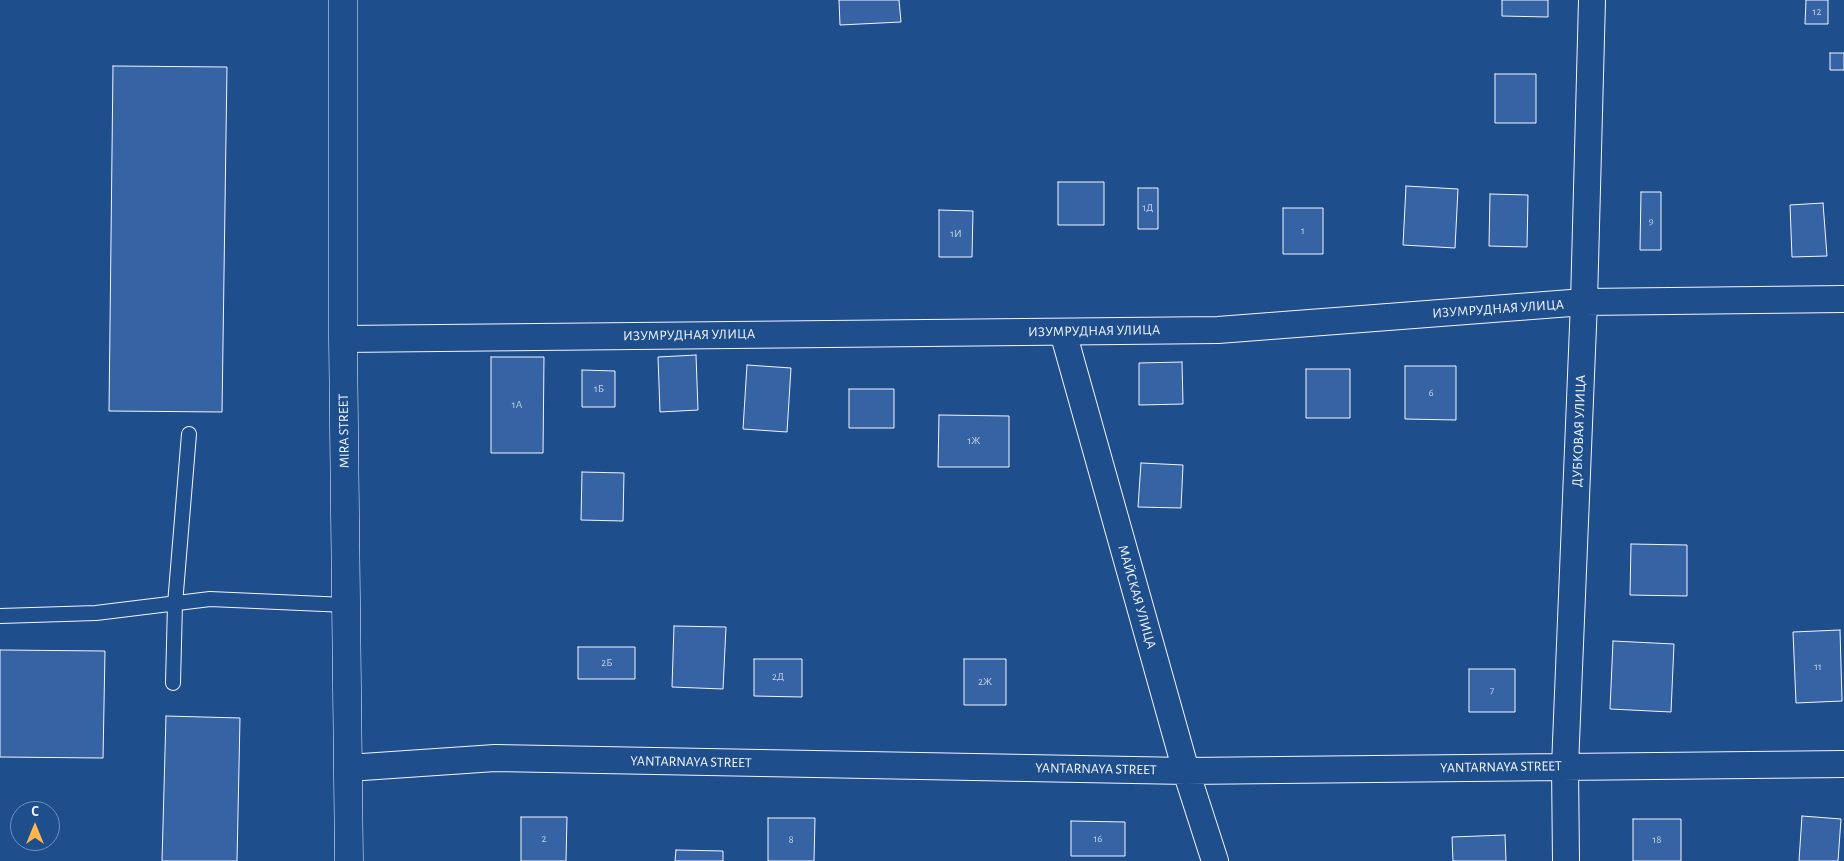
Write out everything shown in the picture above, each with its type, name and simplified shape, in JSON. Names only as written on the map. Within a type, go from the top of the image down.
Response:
[{"type":"main road","name":"MIRA STREET","points":[[343,0],[343,338],[348,861]]},
{"type":"street","name":"ДУБКОВАЯ УЛИЦА","points":[[1566,861],[1565,766],[1584,302],[1592,0]]},
{"type":"street","name":"ИЗУМРУДНАЯ УЛИЦА","points":[[343,338],[1218,330],[1584,302],[1844,300]]},
{"type":"street","name":"МАЙСКАЯ УЛИЦА","points":[[1063,332],[1186,771],[1215,861]]},
{"type":"street","name":"YANTARNAYA STREET","points":[[348,768],[495,758],[1186,771],[1844,764]]},
{"type":"lane","points":[[173,683],[175,604],[189,434]]},
{"type":"lane","points":[[0,616],[96,612],[210,599],[346,605]]},
{"type":"building","points":[[839,0],[899,0],[901,22],[840,25]]},
{"type":"building","points":[[1502,0],[1548,0],[1548,17],[1502,16]]},
{"type":"building","points":[[1806,0],[1828,0],[1828,24],[1805,24]]},
{"type":"building","points":[[1830,53],[1844,53],[1844,70],[1830,70]]},
{"type":"building","points":[[113,66],[227,67],[222,412],[109,411]]},
{"type":"building","points":[[1495,74],[1536,74],[1536,123],[1495,123]]},
{"type":"building","points":[[1058,182],[1104,182],[1104,225],[1058,225]]},
{"type":"building","points":[[1406,186],[1458,189],[1455,248],[1403,245]]},
{"type":"building","points":[[1138,188],[1158,188],[1158,229],[1138,229]]},
{"type":"building","points":[[1641,192],[1661,192],[1661,250],[1640,250]]},
{"type":"building","points":[[1490,194],[1528,195],[1527,247],[1489,246]]},
{"type":"building","points":[[1823,203],[1827,256],[1792,257],[1790,205]]},
{"type":"building","points":[[1283,208],[1323,208],[1323,254],[1283,254]]},
{"type":"building","points":[[939,210],[973,211],[972,257],[939,257]]},
{"type":"building","points":[[696,355],[698,410],[660,412],[658,357]]},
{"type":"building","points":[[491,357],[544,357],[543,453],[491,453]]},
{"type":"building","points":[[1182,362],[1183,404],[1139,405],[1139,363]]},
{"type":"building","points":[[747,365],[791,368],[787,432],[743,429]]},
{"type":"building","points":[[1405,366],[1456,366],[1456,420],[1405,419]]},
{"type":"building","points":[[1306,369],[1350,369],[1350,418],[1306,418]]},
{"type":"building","points":[[582,370],[615,371],[615,407],[582,407]]},
{"type":"building","points":[[849,389],[894,389],[894,428],[849,428]]},
{"type":"building","points":[[939,415],[1009,416],[1009,467],[938,467]]},
{"type":"building","points":[[1141,463],[1183,465],[1181,508],[1138,507]]},
{"type":"building","points":[[582,472],[624,473],[623,521],[581,520]]},
{"type":"building","points":[[1631,544],[1687,545],[1687,596],[1630,595]]},
{"type":"building","points":[[674,626],[726,627],[723,689],[672,687]]},
{"type":"building","points":[[1840,630],[1842,701],[1796,703],[1793,632]]},
{"type":"building","points":[[1613,641],[1674,644],[1671,712],[1610,709]]},
{"type":"building","points":[[578,647],[635,647],[635,679],[578,679]]},
{"type":"building","points":[[0,650],[105,651],[103,758],[0,757]]},
{"type":"building","points":[[754,659],[802,659],[802,697],[754,696]]},
{"type":"building","points":[[964,659],[1006,659],[1006,705],[964,705]]},
{"type":"building","points":[[1469,669],[1515,669],[1515,712],[1469,712]]},
{"type":"building","points":[[166,716],[240,718],[237,861],[162,861]]},
{"type":"building","points":[[1802,816],[1841,819],[1838,861],[1799,861]]},
{"type":"building","points":[[521,817],[567,817],[566,861],[521,861]]},
{"type":"building","points":[[768,818],[815,818],[814,861],[768,861]]},
{"type":"building","points":[[1633,819],[1681,819],[1681,861],[1633,861]]},
{"type":"building","points":[[1071,821],[1125,822],[1125,856],[1071,856]]},
{"type":"building","points":[[1505,835],[1506,861],[1453,861],[1452,837]]},
{"type":"building","points":[[676,850],[723,851],[723,861],[675,861]]}]
